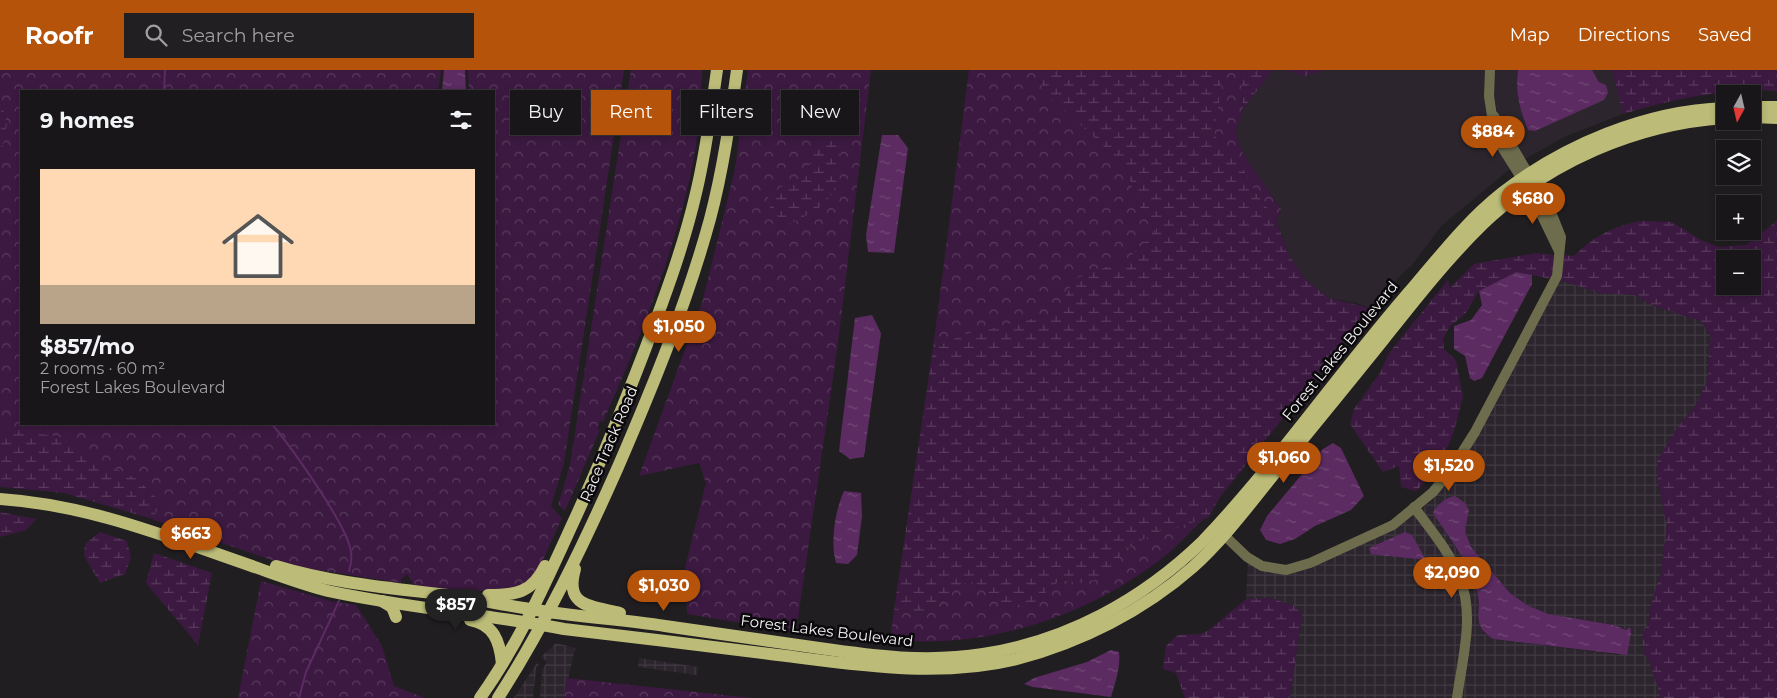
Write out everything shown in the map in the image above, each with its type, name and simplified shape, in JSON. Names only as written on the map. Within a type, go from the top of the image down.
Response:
[{"type":"main road","name":"Race Track Road","points":[[480,698],[530,616],[597,472],[653,329],[671,277],[696,192],[708,135],[717,70]]},
{"type":"main road","name":"Race Track Road","points":[[498,698],[541,625],[580,550],[625,450],[673,329],[710,219],[722,162],[737,70]]},
{"type":"main road","points":[[1761,107],[1777,107]]},
{"type":"main road","name":"Forest Lakes Boulevard","points":[[319,588],[409,605],[530,616],[548,611],[776,643],[909,659],[947,659],[982,655],[1013,649],[1062,633],[1099,617],[1136,596],[1184,560],[1222,521],[1450,243],[1481,212],[1579,146],[1619,129],[1676,114],[1716,109]]},
{"type":"main road","points":[[1761,117],[1777,118]]},
{"type":"main road","name":"Forest Lakes Boulevard","points":[[0,491],[61,498],[143,520],[285,569],[320,577],[404,584],[419,591],[468,598],[530,616],[541,625],[884,668],[948,668],[984,665],[1048,649],[1104,626],[1143,604],[1192,568],[1224,535],[1406,311],[1460,248],[1482,224],[1529,181],[1585,154],[1622,139],[1678,124],[1716,119]]},
{"type":"main road","points":[[625,450],[620,442],[621,431],[656,344],[653,329]]},
{"type":"main road","points":[[602,426],[609,426],[619,416]]},
{"type":"main road","points":[[468,598],[512,595],[534,583],[541,574],[593,462],[608,444]]},
{"type":"main road","points":[[0,495],[49,499],[61,498]]},
{"type":"main road","points":[[0,499],[39,502],[110,518],[319,588],[339,587],[392,594],[404,584]]},
{"type":"main road","points":[[580,550],[572,588],[578,600],[587,606],[762,636],[776,643]]},
{"type":"main road","points":[[380,600],[392,607],[396,617]]},
{"type":"main road","points":[[409,605],[429,612],[483,624],[498,640],[502,664]]},
{"type":"street","points":[[1224,535],[1247,557],[1262,566],[1286,570],[1310,563],[1392,525],[1414,507],[1417,507],[1445,478],[1475,432],[1558,276],[1559,251],[1529,181],[1494,116],[1489,96],[1490,70]]},
{"type":"street","points":[[1414,507],[1444,547],[1460,579],[1466,601],[1467,628],[1457,698]]},
{"type":"shaded area","points":[[1273,70],[1285,70],[1305,76],[1325,70],[1486,70],[1492,138],[1510,169],[1441,226],[1413,264],[1397,279],[1371,312],[1370,308],[1356,303],[1329,298],[1304,278],[1289,255],[1276,220],[1281,209],[1242,152],[1236,132],[1243,109]]},
{"type":"shaded area","points":[[1494,70],[1518,70],[1517,86],[1599,82],[1592,70],[1612,70],[1623,114],[1564,137],[1525,159],[1498,114],[1493,95]]},
{"type":"shaded area","points":[[1560,280],[1599,293],[1635,295],[1654,306],[1701,321],[1711,337],[1708,380],[1695,406],[1675,431],[1658,483],[1667,526],[1661,572],[1651,605],[1649,621],[1643,635],[1643,654],[1648,657],[1661,698],[1461,698],[1470,601],[1421,510],[1436,495]],"holes":[[[1469,510],[1465,531],[1471,547],[1510,593],[1527,605],[1549,615],[1613,625],[1627,630],[1619,655],[1493,639],[1484,633],[1478,622],[1478,593],[1467,565],[1433,513]]]},
{"type":"shaded area","points":[[1413,513],[1440,550],[1457,581],[1462,602],[1463,627],[1453,698],[1290,698],[1302,614],[1293,605],[1270,598],[1246,599],[1248,563],[1286,574]]},
{"type":"shaded area","points":[[556,643],[575,648],[564,698],[540,698],[542,670],[547,662],[541,657]]},
{"type":"shaded area","points":[[639,658],[698,667],[697,675],[638,667]]},
{"type":"shaded area","points":[[537,663],[539,664],[536,669],[533,698],[514,698]]},
{"type":"green space","points":[[0,70],[440,70],[438,90],[20,90],[20,425],[495,425],[495,90],[469,90],[468,70],[624,70],[621,90],[591,90],[591,135],[614,135],[564,463],[551,506],[562,518],[537,573],[518,588],[466,592],[414,585],[407,574],[401,579],[401,583],[286,565],[152,519],[162,503],[137,479],[100,461],[66,438],[0,429],[0,158],[7,124],[0,97]]},
{"type":"green space","points":[[631,70],[702,70],[701,90],[681,90],[681,135],[697,135],[692,168],[673,242],[633,352],[603,422],[600,421],[597,429],[600,430],[565,511],[558,505],[570,465],[621,135],[671,135],[671,90],[628,90]]},
{"type":"green space","points":[[748,70],[871,70],[838,343],[796,632],[687,614],[685,568],[706,483],[699,463],[639,476],[702,303],[735,169],[739,135],[771,135],[771,90],[745,90]],"holes":[[[816,142],[816,211],[785,184],[798,181],[809,166]]]},
{"type":"green space","points":[[969,70],[1033,70],[1046,93],[1125,166],[1138,204],[1156,231],[1129,259],[1074,280],[1057,313],[963,335],[933,348]]},
{"type":"green space","points":[[1033,70],[1218,70],[1222,82],[1214,135],[1240,163],[1254,190],[1276,220],[1289,255],[1304,278],[1329,298],[1370,308],[1371,312],[1337,350],[1220,497],[1208,518],[1154,533],[1124,551],[1108,576],[1081,583],[1060,580],[1035,602],[1006,611],[975,582],[962,583],[928,612],[894,610],[933,348],[963,335],[1057,313],[1074,279],[1128,259],[1156,231],[1138,204],[1125,166],[1046,93]]},
{"type":"green space","points":[[1218,70],[1241,70],[1243,109],[1236,132],[1242,152],[1281,209],[1276,220],[1254,190],[1240,163],[1214,135],[1222,82]]},
{"type":"green space","points":[[1241,70],[1273,70],[1243,109]]},
{"type":"green space","points":[[1285,70],[1325,70],[1305,76]]},
{"type":"green space","points":[[1612,70],[1777,70],[1777,91],[1761,91],[1761,85],[1716,85],[1716,93],[1680,99],[1623,114]]},
{"type":"green space","points":[[0,97],[7,124],[0,158]]},
{"type":"green space","points":[[832,137],[841,149],[838,178],[830,197],[814,211],[789,224],[771,212],[768,197],[785,184],[798,181],[809,166],[816,142]]},
{"type":"green space","points":[[1640,221],[1672,222],[1701,240],[1719,247],[1746,245],[1752,240],[1761,240],[1761,233],[1777,221],[1777,698],[1661,698],[1648,657],[1643,654],[1643,635],[1649,621],[1651,605],[1661,572],[1667,526],[1658,483],[1657,461],[1675,431],[1695,406],[1708,380],[1711,337],[1701,321],[1654,306],[1635,295],[1599,293],[1560,280],[1562,255],[1574,256],[1589,243],[1612,229]]},
{"type":"green space","points":[[1536,253],[1555,255],[1552,279],[1516,272],[1479,291],[1465,314],[1450,326],[1443,339],[1444,349],[1456,360],[1463,397],[1454,431],[1439,468],[1416,491],[1401,487],[1399,466],[1383,472],[1350,424],[1354,409],[1380,373],[1389,353],[1448,280],[1450,288],[1474,264]]},
{"type":"green space","points":[[5,428],[66,438],[100,461],[137,479],[162,503],[152,519],[64,493],[0,487],[0,429]]},
{"type":"green space","points":[[0,512],[36,519],[26,530],[0,537]]},
{"type":"green space","points":[[1204,519],[1170,552],[1135,577],[1103,596],[1070,612],[1000,633],[964,639],[890,640],[894,610],[928,612],[962,583],[975,582],[1035,602],[1060,580],[1081,583],[1108,576],[1124,551],[1154,533]]},
{"type":"green space","points":[[100,532],[127,541],[131,558],[125,574],[100,583],[84,556],[85,544]]},
{"type":"green space","points":[[154,553],[212,573],[198,645],[146,583]]},
{"type":"green space","points":[[261,581],[334,602],[356,605],[382,646],[394,686],[425,698],[238,698]]},
{"type":"green space","points":[[1270,598],[1293,605],[1302,614],[1290,698],[1185,698],[1176,673],[1163,669],[1166,646],[1178,635],[1200,634],[1209,630],[1246,599]]},
{"type":"green space","points":[[566,678],[752,698],[564,698]]},
{"type":"water","points":[[444,70],[465,70],[466,90],[442,90]]},
{"type":"water","points":[[1518,70],[1592,70],[1599,82],[1606,85],[1608,93],[1604,100],[1535,131],[1528,130],[1519,101],[1517,86]]},
{"type":"water","points":[[882,135],[898,135],[908,148],[894,253],[868,252],[866,235]]},
{"type":"water","points":[[1516,272],[1532,275],[1532,284],[1482,378],[1474,381],[1470,378],[1465,356],[1454,349],[1454,326],[1471,320],[1482,305],[1479,291]]},
{"type":"water","points":[[872,315],[881,333],[864,457],[850,459],[839,451],[855,318]]},
{"type":"water","points":[[1333,443],[1341,448],[1364,496],[1351,510],[1315,526],[1295,539],[1280,544],[1266,540],[1260,530],[1267,516],[1323,449]]},
{"type":"water","points":[[844,491],[861,493],[862,516],[857,555],[848,564],[836,563],[833,545],[836,517]]},
{"type":"water","points":[[1455,496],[1465,503],[1469,510],[1465,531],[1471,547],[1510,593],[1527,605],[1548,614],[1613,625],[1626,630],[1630,627],[1631,633],[1627,655],[1493,639],[1486,633],[1479,623],[1477,591],[1469,570],[1433,513],[1442,502]]},
{"type":"water","points":[[1405,532],[1412,535],[1426,560],[1371,554],[1369,548]]},
{"type":"water","points":[[1111,650],[1119,652],[1119,663],[1111,697],[1033,687],[1024,684],[1034,678],[1087,662]]},
{"type":"waterway","points":[[164,90],[165,70]]},
{"type":"waterway","points":[[273,425],[305,468],[340,524],[348,540],[351,552],[349,571]]},
{"type":"waterway","points":[[299,698],[306,672],[339,601]]}]
